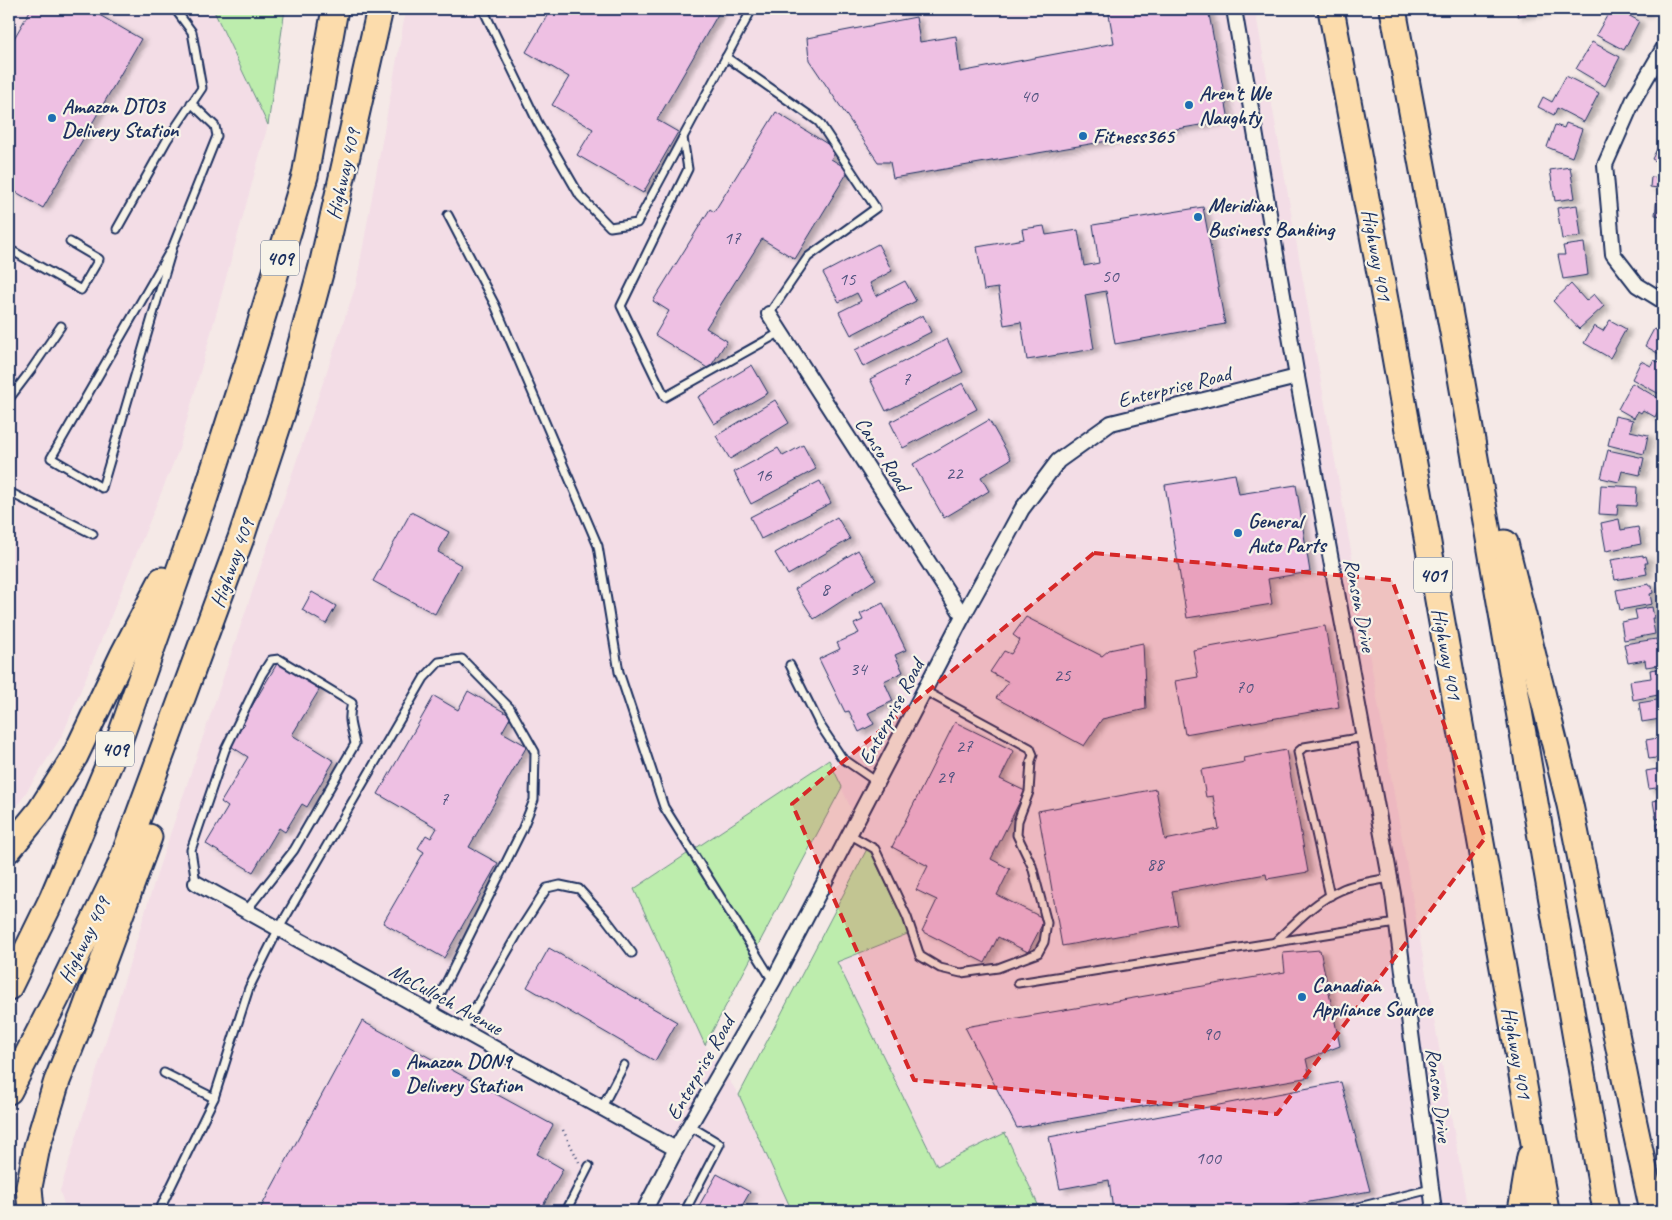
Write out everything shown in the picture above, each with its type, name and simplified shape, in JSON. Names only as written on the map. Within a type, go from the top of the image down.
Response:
[{"type":"highway","name":"Highway 409","points":[[9,987],[52,899],[120,738],[203,503],[253,348],[305,176],[336,9]]},
{"type":"highway","name":"Highway 409","points":[[9,1091],[119,869],[241,538],[284,406],[322,266],[380,9]]},
{"type":"highway","name":"Highway 401","points":[[1331,9],[1387,310],[1546,1211]]},
{"type":"highway","points":[[1393,9],[1455,343],[1606,1211]]},
{"type":"highway","points":[[1455,343],[1570,805],[1653,1211]]},
{"type":"highway","points":[[9,849],[40,810],[75,756],[123,655],[203,503]]},
{"type":"highway","points":[[31,1211],[29,1186],[40,1137],[57,1081],[84,1013],[178,756],[241,538]]},
{"type":"highway","points":[[1522,1211],[1533,1142]]},
{"type":"street","name":"Ronson Drive","points":[[1234,9],[1297,377],[1390,878],[1434,1211]]},
{"type":"street","points":[[1663,49],[1634,99],[1605,165],[1613,254],[1637,285],[1663,300]]},
{"type":"street","name":"Canso Road","points":[[769,314],[963,616]]},
{"type":"street","name":"Enterprise Road","points":[[647,1210],[676,1149],[773,981],[963,616],[1022,509],[1058,461],[1112,423],[1297,377]]},
{"type":"street","name":"McCulloch Avenue","points":[[196,883],[676,1149]]},
{"type":"lane","points":[[116,229],[167,140],[202,88],[192,32],[175,9]]},
{"type":"lane","points":[[483,9],[538,123],[580,196],[610,227],[637,223],[752,9]]},
{"type":"lane","points":[[726,57],[819,122],[876,208],[808,257],[769,314]]},
{"type":"lane","points":[[173,246],[51,458],[102,488],[173,246],[217,136],[215,126],[192,104]]},
{"type":"lane","points":[[683,138],[688,169],[620,306],[665,397],[781,332]]},
{"type":"lane","points":[[448,215],[495,305],[598,546],[620,672],[664,807],[773,981]]},
{"type":"lane","points":[[9,249],[82,290],[98,259],[70,242]]},
{"type":"lane","points":[[9,399],[61,326]]},
{"type":"lane","points":[[9,497],[11,493],[93,534]]},
{"type":"lane","points":[[196,883],[191,850],[226,750],[262,674],[271,660],[279,659],[352,703],[349,715],[354,744],[294,850],[246,911]]},
{"type":"lane","points":[[159,1211],[214,1098],[249,988],[278,930],[424,678],[439,662],[462,659],[510,708],[535,752],[534,800],[522,830],[431,1013]]},
{"type":"lane","points":[[790,665],[820,725],[842,758],[876,782]]},
{"type":"lane","points":[[850,834],[875,849],[907,917],[920,956],[940,968],[961,973],[998,968],[1038,953],[1044,942],[1047,923],[1032,866],[1017,835],[1018,821],[1029,792],[1033,755],[1030,748],[924,691]]},
{"type":"lane","points":[[1330,896],[1298,752],[1304,747],[1364,737]]},
{"type":"lane","points":[[1273,943],[1312,908],[1330,896],[1341,890],[1375,880],[1390,878]]},
{"type":"lane","points":[[462,1031],[518,933],[547,888],[560,885],[579,889],[632,954]]},
{"type":"lane","points":[[1018,983],[1396,923]]},
{"type":"lane","points":[[602,1107],[624,1065]]},
{"type":"lane","points":[[164,1073],[214,1098]]},
{"type":"lane","points":[[685,1211],[720,1144],[690,1126]]},
{"type":"lane","points":[[566,1211],[589,1166]]},
{"type":"lane","points":[[1343,1211],[1431,1189]]},
{"type":"path","points":[[563,1130],[585,1174]]},
{"type":"highlighted area","points":[[1094,553],[1392,580],[1485,838],[1277,1114],[914,1080],[792,804]]},
{"type":"shaded area","points":[[9,9],[213,9],[268,125],[179,449],[63,734],[15,810],[9,816]]},
{"type":"shaded area","points":[[406,9],[1255,9],[1468,1211],[1041,1211],[1005,1133],[937,1166],[837,962],[910,933],[868,847],[829,760],[705,1045],[739,1095],[792,1211],[66,1211],[60,1191],[158,870],[356,285]]},
{"type":"green space","points":[[213,9],[285,9],[268,125]]},
{"type":"green space","points":[[829,760],[842,787],[705,1045],[634,889]]},
{"type":"green space","points":[[868,847],[910,933],[837,962],[937,1166],[1005,1133],[1041,1211],[792,1211],[739,1095]]},
{"type":"building","name":"Amazon DTO3 Delivery Station","points":[[31,9],[89,9],[141,39],[43,208],[9,188],[9,47]]},
{"type":"building","points":[[551,9],[721,9],[657,120],[678,132],[643,193],[577,155],[593,129],[552,105],[569,77],[526,52]]},
{"type":"building","points":[[1108,9],[1208,9],[1229,120],[893,178],[890,162],[878,162],[809,60],[807,38],[916,17],[920,42],[956,36],[960,72],[1114,43]]},
{"type":"building","points":[[1516,9],[1549,9],[1518,16]]},
{"type":"building","points":[[1611,9],[1617,9],[1639,21],[1624,50],[1596,35]]},
{"type":"building","points":[[1633,9],[1648,9],[1644,15]]},
{"type":"building","points":[[1592,42],[1620,57],[1605,86],[1576,69]]},
{"type":"building","points":[[1566,76],[1599,93],[1584,122],[1557,108],[1554,115],[1538,107],[1543,97],[1552,102]]},
{"type":"building","points":[[776,112],[837,150],[831,159],[849,170],[795,259],[762,239],[706,328],[727,341],[709,369],[655,335],[669,311],[653,301],[710,209],[714,212]]},
{"type":"building","points":[[1566,123],[1582,129],[1572,157],[1547,147],[1555,125],[1564,128]]},
{"type":"building","points":[[1663,137],[1663,165],[1652,159]]},
{"type":"building","points":[[1570,167],[1575,198],[1555,201],[1550,170]]},
{"type":"building","points":[[1651,177],[1663,178],[1663,216],[1655,215],[1658,188],[1650,187]]},
{"type":"building","points":[[1577,205],[1581,236],[1562,239],[1557,208]]},
{"type":"building","points":[[1203,207],[1225,324],[1115,344],[1106,291],[1085,295],[1094,349],[1027,360],[1021,322],[1004,325],[998,288],[984,290],[977,247],[1024,239],[1022,229],[1044,226],[1046,235],[1078,230],[1084,266],[1099,263],[1093,225]]},
{"type":"building","points":[[1584,243],[1588,275],[1563,279],[1558,255],[1565,255],[1563,246]]},
{"type":"building","points":[[878,244],[892,271],[870,283],[876,296],[905,281],[916,301],[851,335],[839,312],[861,301],[857,293],[839,302],[823,273]]},
{"type":"building","points":[[1571,284],[1586,301],[1594,294],[1604,306],[1579,329],[1553,301]]},
{"type":"building","points":[[923,315],[931,332],[863,367],[855,350]]},
{"type":"building","points":[[1610,320],[1626,329],[1610,358],[1584,343],[1594,326],[1603,331]]},
{"type":"building","points":[[1654,329],[1660,332],[1663,331],[1663,356],[1645,346]]},
{"type":"building","points":[[947,339],[963,372],[886,411],[870,379]]},
{"type":"building","points":[[1654,360],[1663,365],[1663,396],[1632,379],[1641,361],[1651,366]]},
{"type":"building","points":[[752,365],[768,393],[714,424],[698,397]]},
{"type":"building","points":[[963,383],[977,409],[903,448],[890,422]]},
{"type":"building","points":[[1632,383],[1663,401],[1655,417],[1643,410],[1641,413],[1638,411],[1634,418],[1618,409]]},
{"type":"building","points":[[775,400],[789,423],[730,459],[716,436]]},
{"type":"building","points":[[1615,416],[1633,420],[1630,431],[1648,435],[1644,454],[1608,445]]},
{"type":"building","points":[[989,420],[1011,459],[981,477],[989,491],[944,518],[913,464]]},
{"type":"building","points":[[803,445],[816,469],[751,504],[734,472],[778,448],[783,456]]},
{"type":"building","points":[[1608,450],[1644,458],[1640,475],[1622,471],[1619,482],[1601,478]]},
{"type":"building","name":"General Auto Parts","points":[[1235,474],[1239,494],[1296,485],[1310,572],[1268,579],[1272,604],[1187,618],[1165,485]]},
{"type":"building","points":[[820,481],[831,503],[761,539],[750,517]]},
{"type":"building","points":[[1601,485],[1637,487],[1636,506],[1618,505],[1617,515],[1599,514]]},
{"type":"building","points":[[411,512],[449,532],[438,552],[461,565],[435,614],[373,581]]},
{"type":"building","points":[[837,517],[850,539],[788,575],[775,553]]},
{"type":"building","points":[[1619,519],[1621,530],[1638,527],[1641,544],[1606,551],[1601,523]]},
{"type":"building","points":[[858,550],[876,579],[814,619],[795,589]]},
{"type":"building","points":[[1643,555],[1643,557],[1646,556],[1648,563],[1645,563],[1647,574],[1615,580],[1611,560]]},
{"type":"building","points":[[1649,584],[1649,586],[1652,586],[1653,593],[1650,594],[1652,604],[1620,610],[1616,590]]},
{"type":"building","points":[[312,592],[336,606],[326,624],[302,610]]},
{"type":"building","points":[[883,603],[906,650],[895,655],[903,672],[884,681],[893,701],[868,713],[874,724],[859,732],[849,711],[845,712],[819,659],[840,649],[837,643],[859,633],[854,624],[863,620],[860,614]]},
{"type":"building","points":[[1652,607],[1655,634],[1624,640],[1621,622],[1637,619],[1635,610]]},
{"type":"building","points":[[1026,617],[1102,656],[1109,650],[1143,643],[1146,709],[1102,719],[1084,746],[996,698],[1009,682],[990,672],[1004,651],[1011,654],[1020,640],[1013,635]]},
{"type":"building","points":[[1325,626],[1339,707],[1185,734],[1175,681],[1198,677],[1193,650]]},
{"type":"building","points":[[1656,639],[1660,641],[1661,646],[1658,647],[1659,665],[1646,667],[1645,660],[1628,663],[1624,644]]},
{"type":"building","points":[[278,662],[321,687],[292,735],[334,761],[307,807],[302,804],[285,832],[279,828],[253,872],[206,844],[228,807],[221,802],[248,757],[229,745]]},
{"type":"building","points":[[1663,668],[1663,694],[1633,700],[1630,681],[1651,678],[1650,670]]},
{"type":"building","points":[[468,691],[511,716],[502,732],[527,746],[469,847],[498,863],[444,958],[383,923],[424,852],[418,848],[426,835],[431,838],[437,828],[378,794],[434,696],[458,710]]},
{"type":"building","points":[[1663,699],[1663,715],[1660,716],[1660,719],[1642,722],[1639,703]]},
{"type":"building","points":[[955,722],[1014,751],[1000,779],[1025,791],[991,859],[1010,869],[997,895],[1045,919],[1028,952],[998,937],[985,963],[922,931],[937,900],[916,890],[928,866],[892,847]]},
{"type":"building","points":[[1663,737],[1663,757],[1649,759],[1646,740]]},
{"type":"building","points":[[1286,750],[1308,872],[1267,879],[1266,874],[1172,891],[1178,925],[1062,946],[1038,811],[1156,789],[1165,840],[1219,829],[1213,796],[1206,797],[1201,770],[1245,762],[1244,758]]},
{"type":"building","points":[[1663,768],[1663,787],[1649,789],[1646,771]]},
{"type":"building","points":[[1663,799],[1663,818],[1656,819],[1653,801]]},
{"type":"building","points":[[1663,823],[1663,841],[1660,842],[1657,824]]},
{"type":"building","points":[[549,948],[677,1022],[655,1061],[527,987]]},
{"type":"building","points":[[1320,950],[1340,1046],[1306,1059],[1310,1077],[1017,1128],[965,1027],[1285,972],[1283,953]]},
{"type":"building","name":"Amazon DON9 Delivery Station","points":[[362,1021],[553,1125],[537,1154],[563,1169],[540,1211],[259,1211]]},
{"type":"building","points":[[1341,1082],[1370,1191],[1260,1211],[1113,1211],[1109,1180],[1060,1189],[1049,1137]]},
{"type":"building","points":[[717,1174],[750,1192],[739,1211],[696,1211]]},
{"type":"place","name":"Aren’t We Naughty","points":[[1189,105]]},
{"type":"place","name":"Amazon DTO3 Delivery Station","points":[[52,118]]},
{"type":"place","name":"Fitness365","points":[[1083,136]]},
{"type":"place","name":"Meridian Business Banking","points":[[1198,217]]},
{"type":"place","name":"General Auto Parts","points":[[1238,533]]},
{"type":"place","name":"Canadian Appliance Source","points":[[1302,997]]},
{"type":"place","name":"Amazon DON9 Delivery Station","points":[[396,1073]]}]
